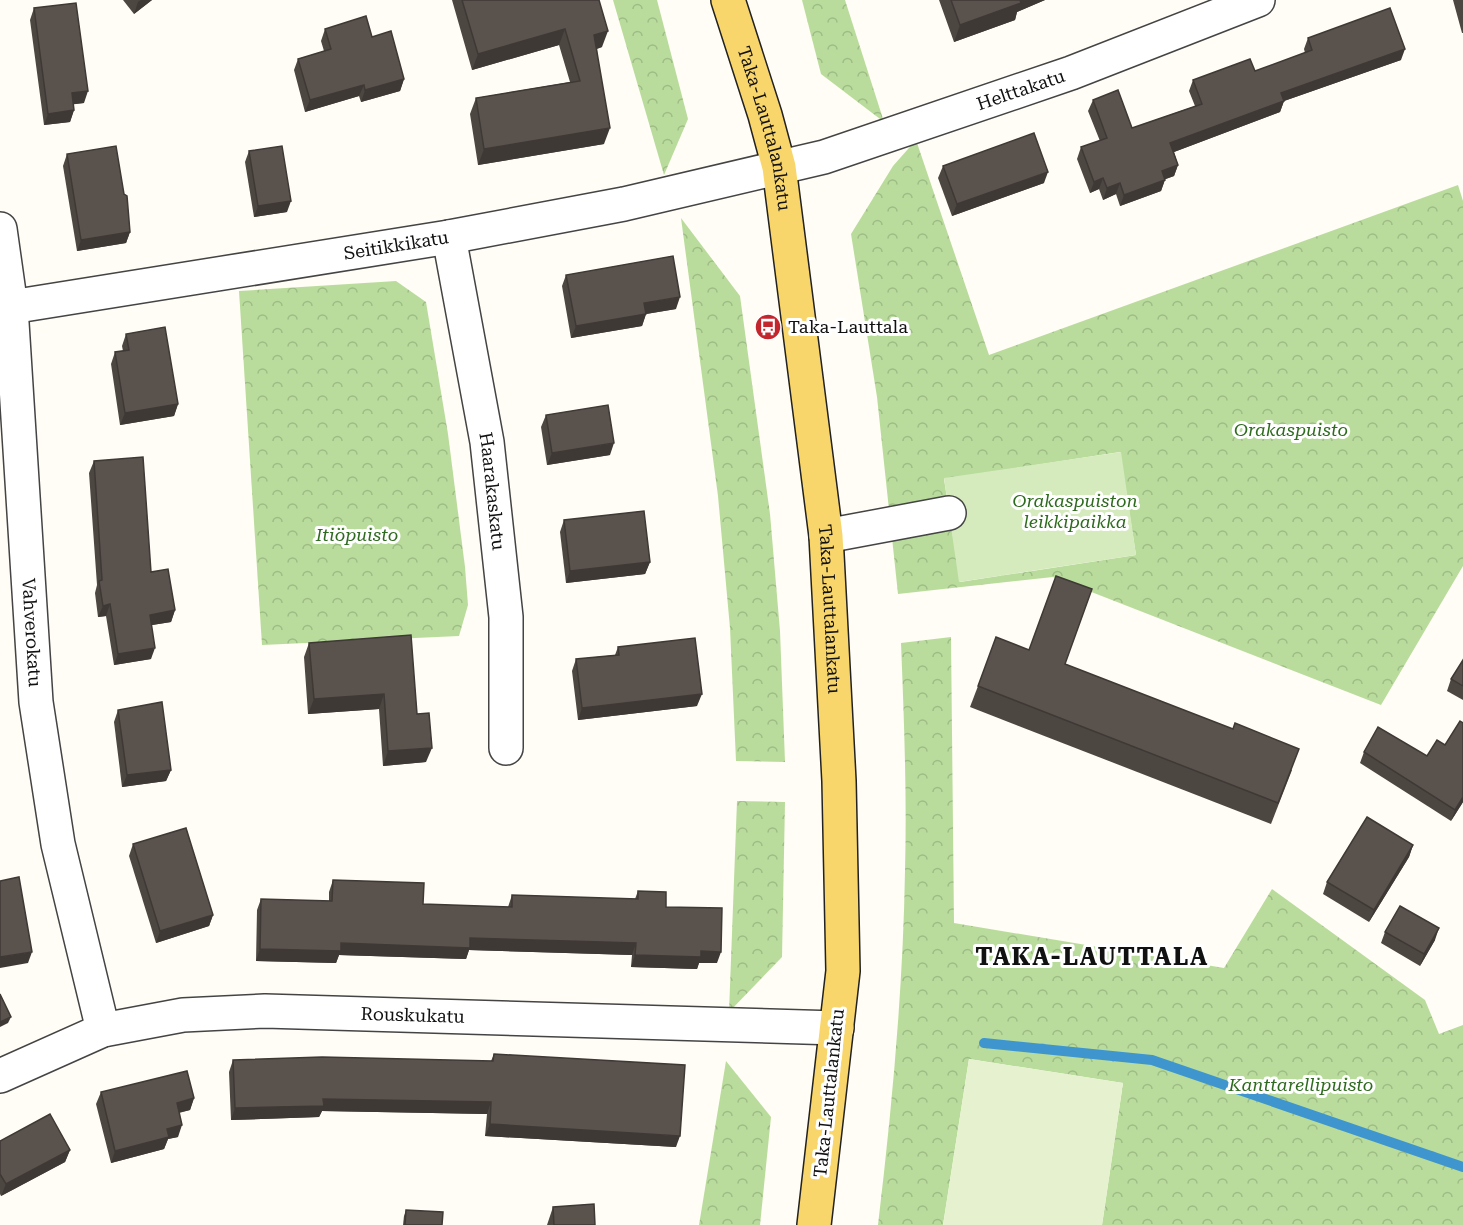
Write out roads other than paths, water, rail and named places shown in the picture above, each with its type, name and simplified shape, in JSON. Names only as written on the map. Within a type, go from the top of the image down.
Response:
[{"type":"main road","name":"Taka-Lauttalankatu","points":[[728,0],[779,167],[826,536],[839,781],[843,971],[814,1225]]},
{"type":"street","name":"Helttakatu","points":[[779,167],[824,157],[1071,73],[1258,0]]},
{"type":"street","name":"Seitikkikatu","points":[[11,307],[449,237],[624,204],[779,167]]},
{"type":"street","name":"Vahverokatu","points":[[0,229],[11,307],[37,711],[58,844],[103,1029]]},
{"type":"street","name":"Haarakaskatu","points":[[449,237],[487,442],[506,617],[506,748]]},
{"type":"street","points":[[826,536],[949,513]]},
{"type":"street","name":"Rouskukatu","points":[[0,1076],[103,1029],[183,1015],[266,1011],[837,1028]]},
{"type":"waterway","points":[[984,1043],[1152,1060],[1463,1167]]},
{"type":"place","name":"Taka-Lauttala","points":[[768,327]]},
{"type":"district","name":"TAKA-LAUTTALA","points":[[1092,957]]},
{"type":"park label","name":"Orakaspuisto","points":[[1291,430]]},
{"type":"park label","name":"Orakaspuiston leikkipaikka","points":[[1075,511]]},
{"type":"park label","name":"Itiöpuisto","points":[[357,535]]},
{"type":"park label","name":"Kanttarellipuisto","points":[[1301,1085]]}]
